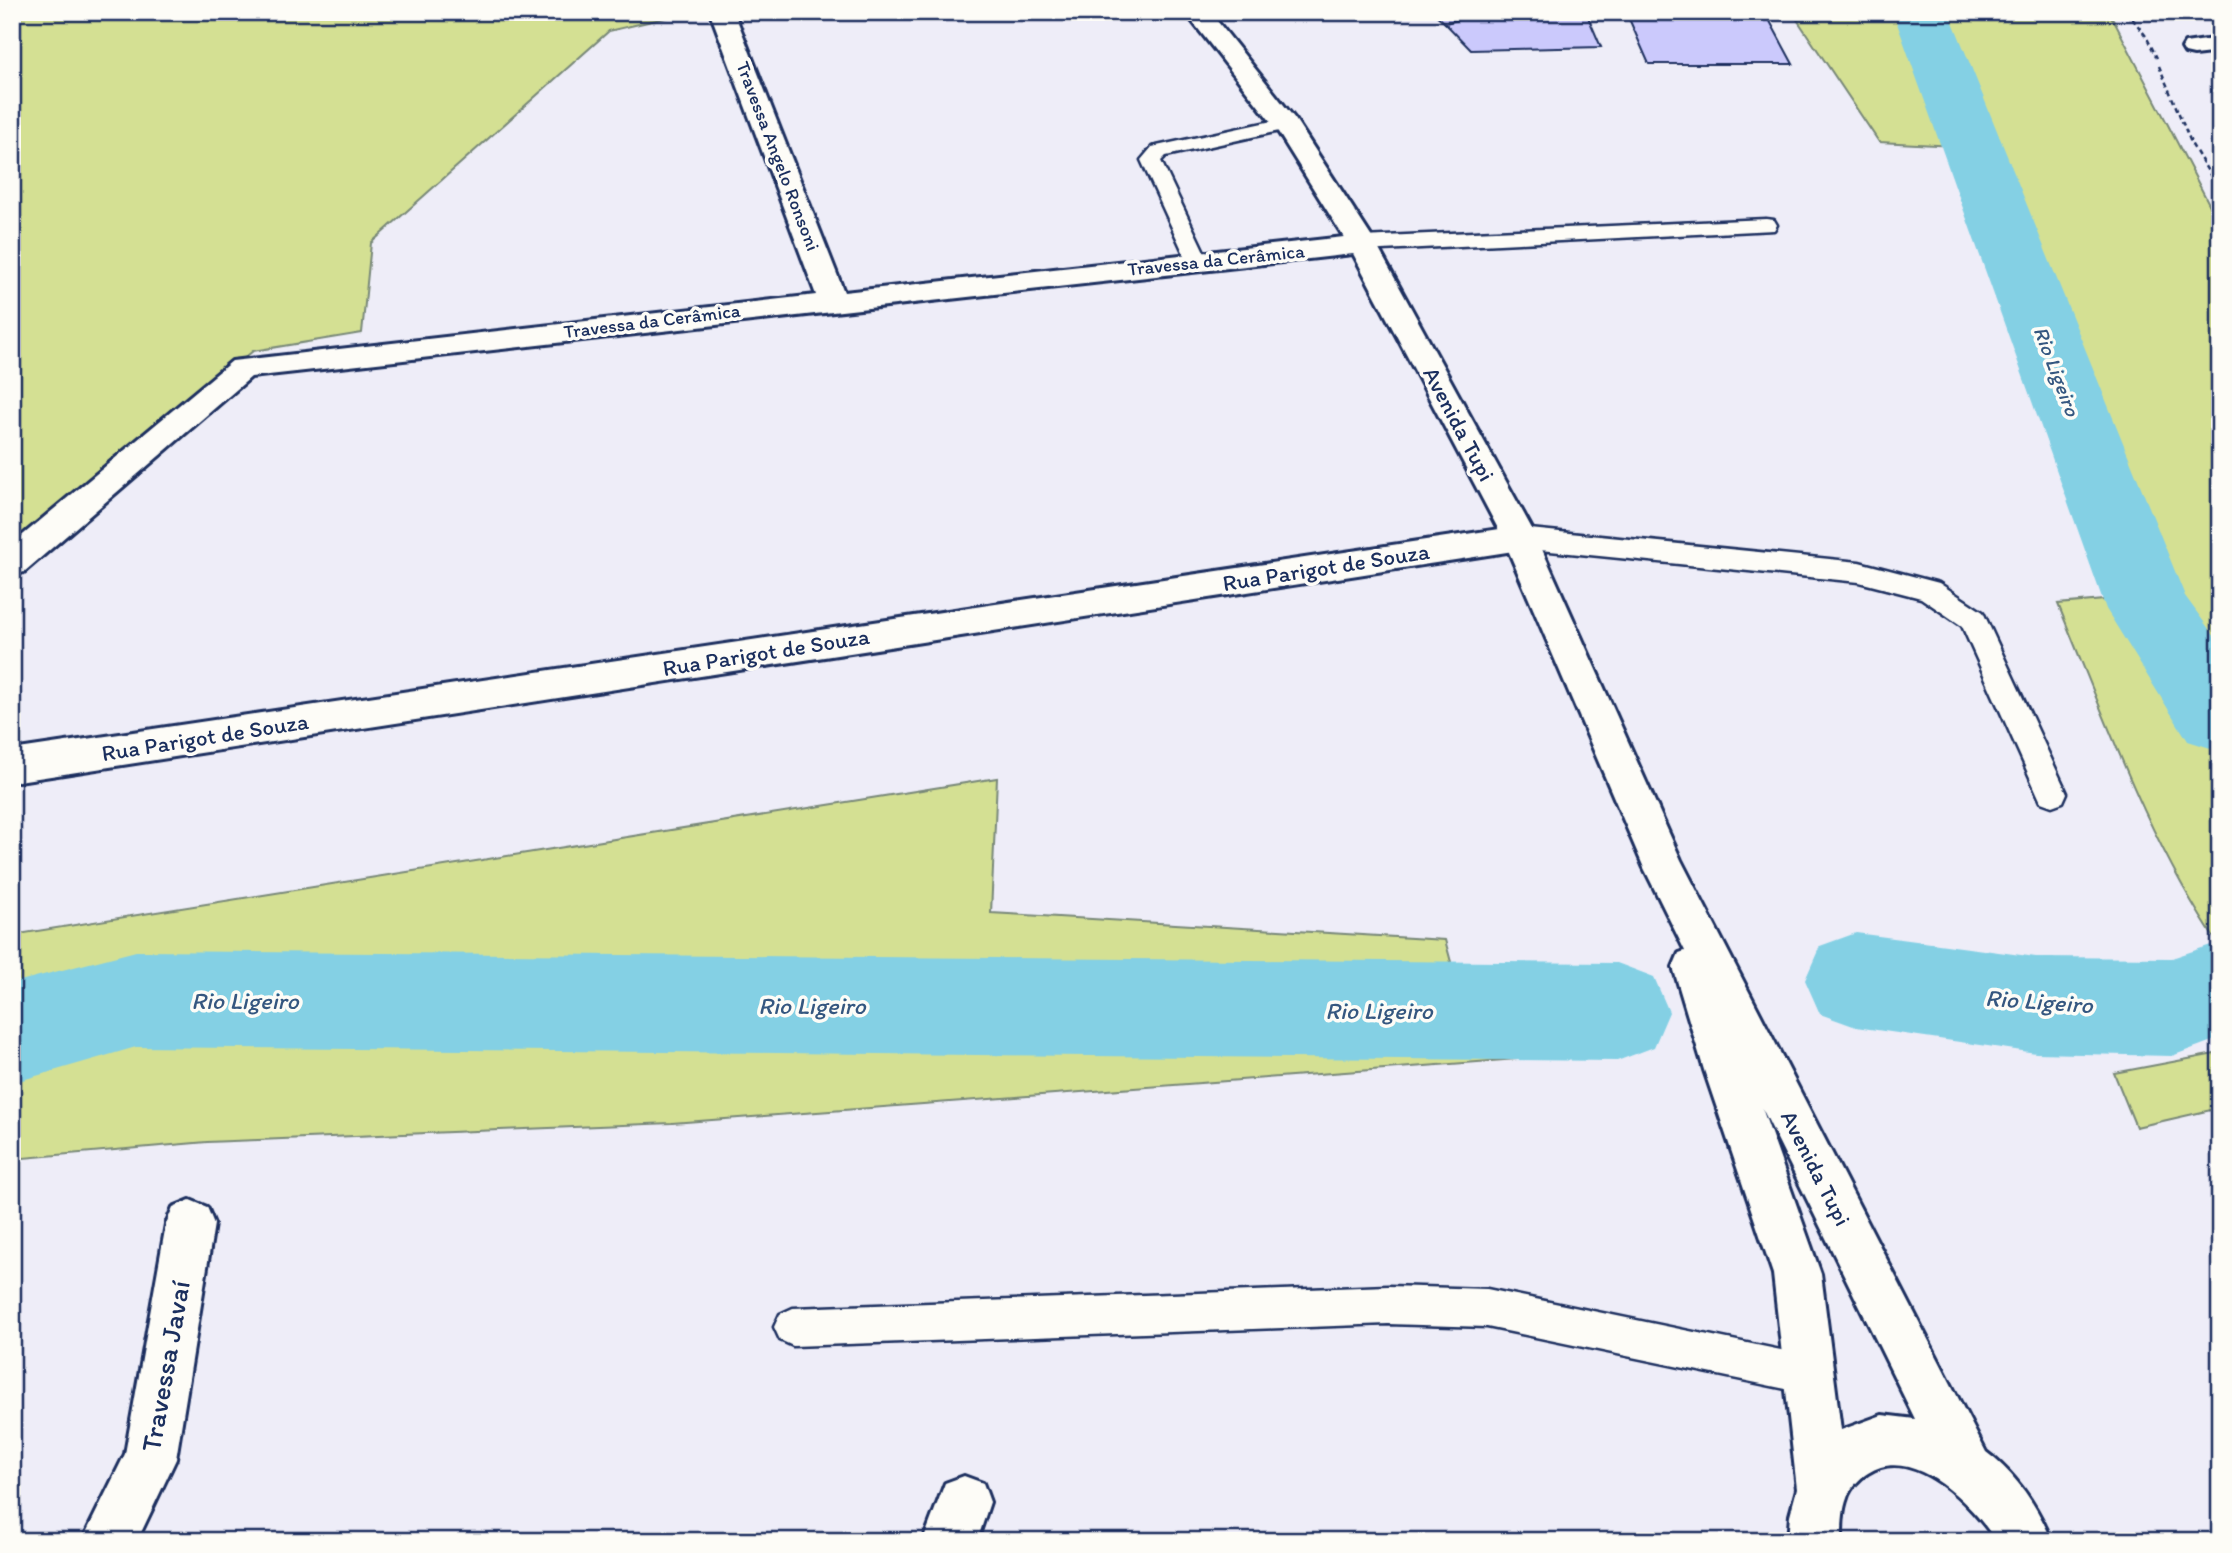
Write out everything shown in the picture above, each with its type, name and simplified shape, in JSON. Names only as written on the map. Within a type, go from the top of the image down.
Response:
[{"type":"street","name":"Travessa Angelo Ronsoni","points":[[722,12],[834,301]]},
{"type":"street","name":"Avenida Tupi","points":[[1197,12],[1286,124],[1362,244],[1520,538],[1664,868],[1966,1469]]},
{"type":"street","points":[[2194,48],[2220,44]]},
{"type":"street","name":"Travessa da Cerâmica","points":[[12,563],[243,368],[1362,244]]},
{"type":"street","name":"Rua Parigot de Souza","points":[[12,766],[1520,538]]},
{"type":"street","name":"Avenida Tupi","points":[[1664,868],[1726,1070],[1797,1274],[1822,1486]]},
{"type":"street","name":"Travessa Javaí","points":[[109,1541],[150,1459],[190,1224]]},
{"type":"street","points":[[1815,1541],[1816,1511],[1822,1486],[1837,1464],[1860,1446],[1894,1441],[1930,1448],[1966,1469],[1996,1496],[2025,1541]]},
{"type":"lane","points":[[1198,262],[1151,160],[1159,151],[1286,124]]},
{"type":"lane","points":[[1362,244],[1766,225]]},
{"type":"lane","points":[[1520,538],[1859,572],[1929,590],[1973,619],[2052,793]]},
{"type":"lane","points":[[793,1327],[1388,1305],[1487,1307],[1810,1375]]},
{"type":"path","points":[[2127,12],[2155,51],[2179,119],[2220,191]]},
{"type":"green space","points":[[12,12],[687,13],[609,31],[371,243],[362,333],[253,351],[12,550]]},
{"type":"green space","points":[[1792,12],[2106,12],[2113,19],[2220,225],[2220,947],[2171,865],[2150,823],[2058,604],[2127,598],[1955,146],[1879,142]]},
{"type":"green space","points":[[997,778],[991,913],[1445,940],[1454,973],[1601,969],[1622,1051],[672,1123],[207,1142],[12,1159],[12,935]]},
{"type":"green space","points":[[2220,1053],[2220,1108],[2136,1127],[2114,1073]]},
{"type":"building","points":[[1433,12],[1494,12],[1445,23]]},
{"type":"building","points":[[1494,12],[1586,12],[1601,47],[1471,50],[1445,23]]},
{"type":"building","points":[[1626,12],[1765,12],[1793,64],[1649,64]]},
{"type":"waterway","name":"Rio Ligeiro","points":[[1921,12],[2148,609],[2220,715]]},
{"type":"waterway","name":"Rio Ligeiro","points":[[1856,980],[2036,1005],[2172,1007],[2220,990]]},
{"type":"waterway","name":"Rio Ligeiro","points":[[12,1033],[136,999],[1617,1012]]}]
